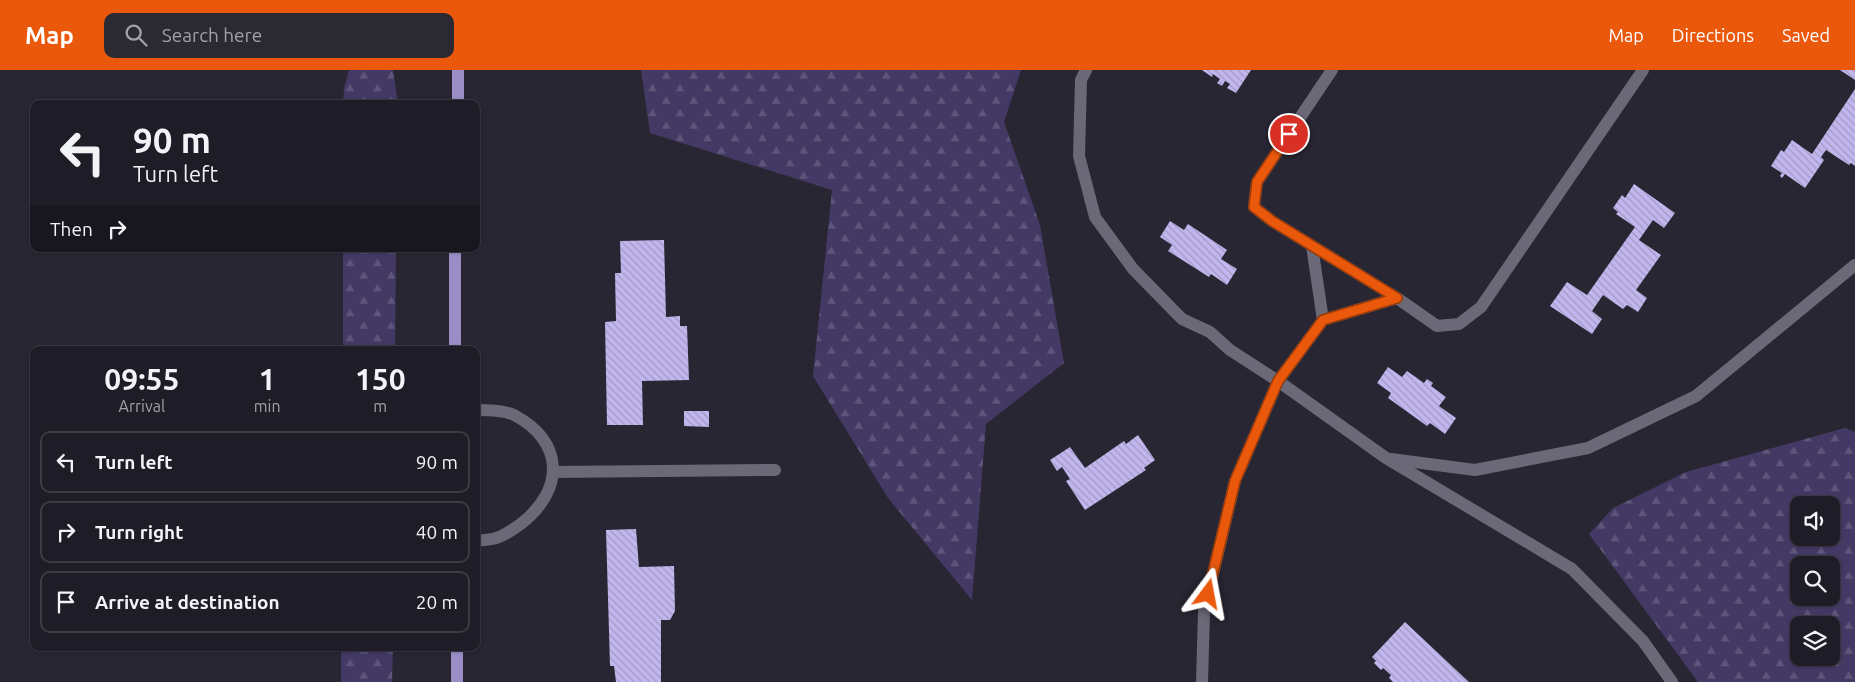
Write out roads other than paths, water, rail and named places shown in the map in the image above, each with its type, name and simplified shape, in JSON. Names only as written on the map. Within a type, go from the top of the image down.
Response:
[{"type":"main road","points":[[458,70],[458,100]]},
{"type":"main road","points":[[455,252],[455,346]]},
{"type":"main road","points":[[457,651],[457,682]]},
{"type":"lane","points":[[1086,70],[1081,80],[1080,156],[1095,217],[1133,269],[1182,319],[1210,332],[1230,350],[1278,381],[1386,458],[1572,569],[1643,641],[1672,682]]},
{"type":"lane","points":[[1332,70],[1257,182],[1254,207],[1272,221],[1397,298],[1437,326],[1459,324],[1481,307],[1643,70]]},
{"type":"lane","points":[[1312,246],[1323,320]]},
{"type":"lane","points":[[1386,458],[1475,470],[1588,448],[1696,396],[1855,265]]},
{"type":"lane","points":[[1202,682],[1204,612],[1235,481],[1278,381],[1323,320],[1397,298]]},
{"type":"lane","points":[[480,410],[513,414],[533,428],[550,448],[554,467],[551,485],[542,503],[531,516],[499,537],[480,540]]},
{"type":"lane","points":[[553,472],[775,470]]}]
